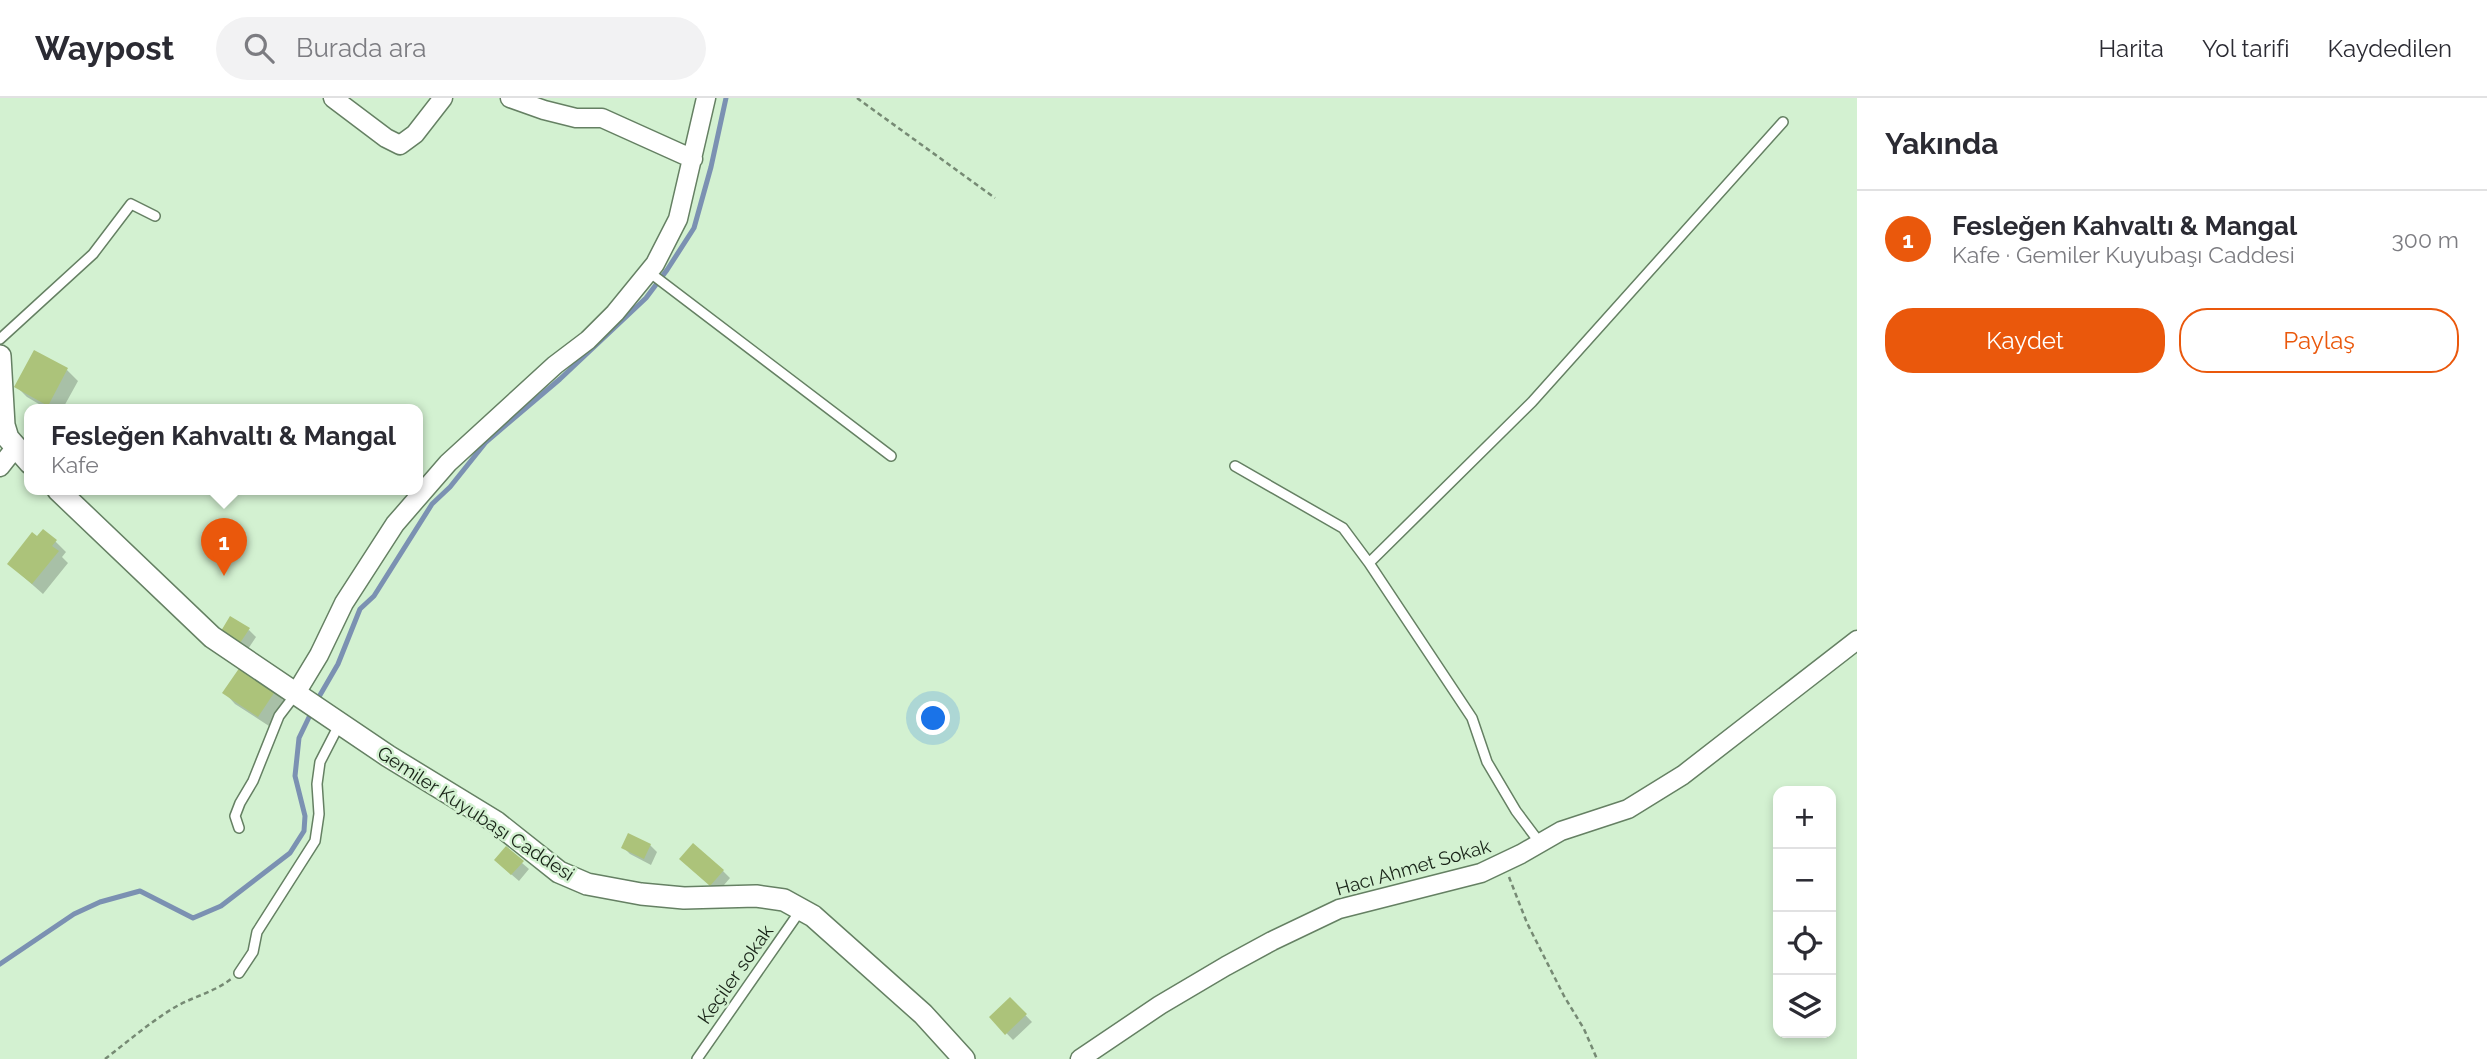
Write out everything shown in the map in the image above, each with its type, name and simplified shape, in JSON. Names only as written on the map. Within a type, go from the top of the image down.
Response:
[{"type":"street","points":[[333,98],[386,138],[400,145],[415,134],[443,98]]},
{"type":"street","points":[[510,98],[576,118],[602,118],[693,159]]},
{"type":"street","points":[[423,492],[448,463],[555,365],[588,340],[650,273],[678,219],[706,98]]},
{"type":"street","points":[[0,356],[3,382],[1,411],[8,438],[22,456],[0,467]]},
{"type":"street","name":"Gemiler Kuyubaşı Caddesi","points":[[63,495],[212,636],[332,718],[496,822],[559,872],[598,887],[641,894],[684,898],[756,896],[784,900],[813,916],[923,1014],[964,1059]]},
{"type":"street","points":[[298,695],[344,603],[395,524],[420,495]]},
{"type":"street","name":"Hacı Ahmet Sokak","points":[[1080,1059],[1160,1005],[1215,973],[1272,941],[1339,909],[1481,873],[1561,831],[1628,808],[1684,775],[1857,640]]},
{"type":"lane","points":[[1369,563],[1532,402],[1783,122]]},
{"type":"lane","points":[[0,340],[93,254],[131,204],[155,216]]},
{"type":"lane","points":[[650,273],[891,456]]},
{"type":"lane","points":[[1235,466],[1343,528],[1472,719],[1487,762],[1516,811],[1540,843]]},
{"type":"lane","points":[[239,828],[235,816],[240,803],[253,780],[279,716],[298,695]]},
{"type":"lane","points":[[239,973],[253,952],[257,932],[315,841],[319,814],[317,784],[320,762],[332,718]]},
{"type":"lane","name":"Keçiler sokak","points":[[698,1059],[802,909]]},
{"type":"path","points":[[857,98],[995,198]]},
{"type":"path","points":[[1503,863],[1527,923],[1584,1029],[1597,1059]]},
{"type":"path","points":[[105,1059],[170,1010],[187,1000],[221,987],[239,973]]},
{"type":"building","points":[[34,350],[68,368],[49,404],[14,387]]},
{"type":"building","points":[[43,529],[57,540],[52,546],[59,551],[32,584],[7,564],[32,532],[37,536]]},
{"type":"building","points":[[230,616],[250,628],[240,643],[221,631]]},
{"type":"building","points":[[240,667],[276,690],[258,717],[222,693]]},
{"type":"building","points":[[628,833],[651,844],[644,859],[621,848]]},
{"type":"building","points":[[693,843],[724,870],[710,886],[679,859]]},
{"type":"building","points":[[506,846],[524,861],[511,875],[494,860]]},
{"type":"building","points":[[1010,997],[1027,1014],[1005,1035],[989,1017]]},
{"type":"waterway","points":[[316,702],[338,664],[360,609],[374,596],[432,504],[450,487],[486,442],[560,379],[646,298],[667,270],[694,228],[726,98]]},
{"type":"waterway","points":[[0,964],[74,914],[100,902],[140,891],[193,918],[221,906],[290,853],[304,831],[305,816],[295,776],[299,738],[312,711]]},
{"type":"place","name":"Fesleğen Kahvaltı & Mangal","points":[[224,576]]}]
